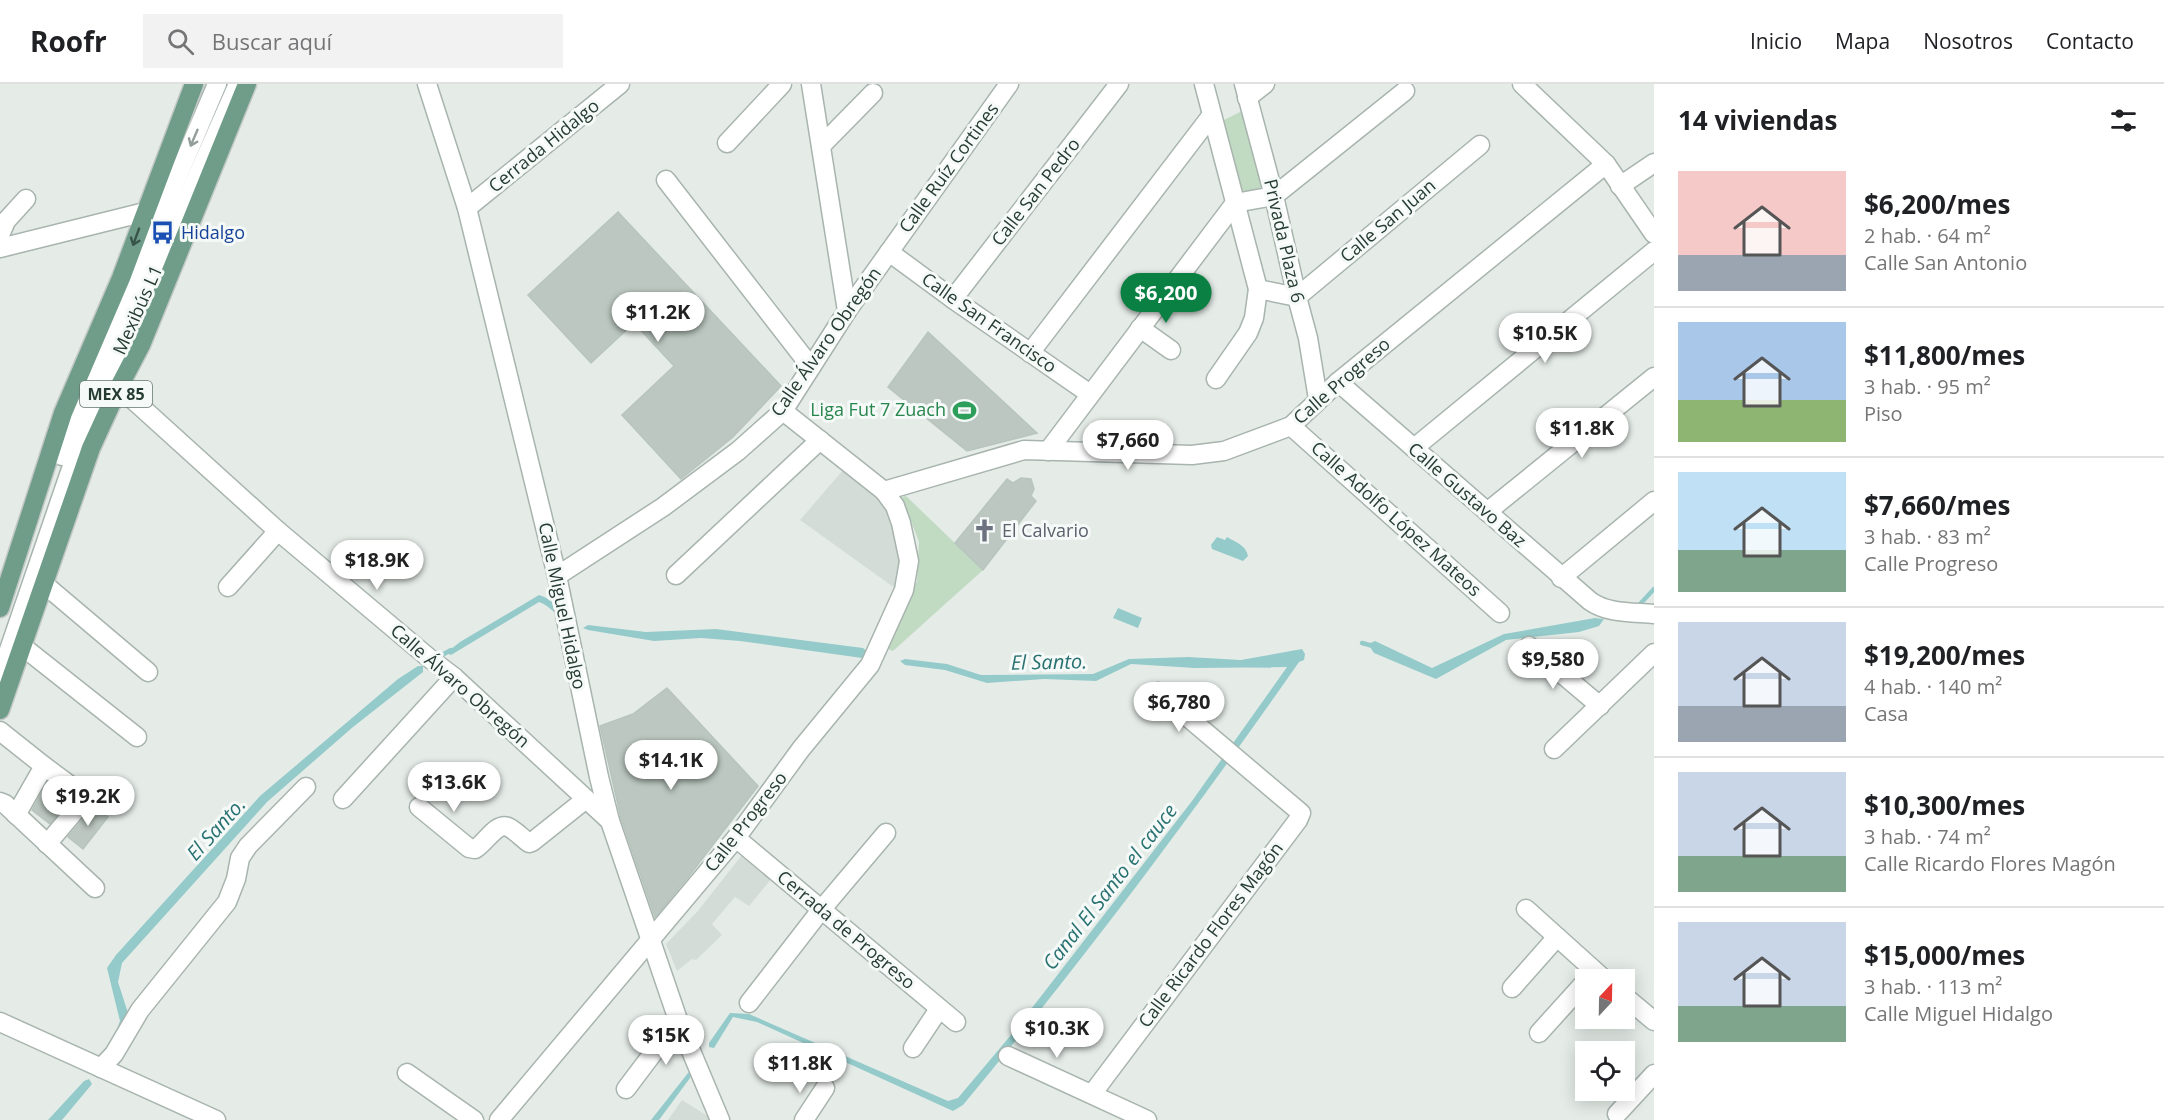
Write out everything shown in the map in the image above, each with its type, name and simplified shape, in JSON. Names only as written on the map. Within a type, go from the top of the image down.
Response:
[{"type":"main road","name":"MEX 85","points":[[0,608],[63,413],[121,278],[194,84]]},
{"type":"main road","name":"MEX 85","points":[[0,710],[91,448],[141,345],[247,84]]},
{"type":"street","name":"Mexibús L1","points":[[0,647],[72,426],[217,84]]},
{"type":"street","name":"Mexibús L1","points":[[0,676],[82,437],[238,84]]},
{"type":"street","name":"Calle Miguel Hidalgo","points":[[427,84],[467,208],[557,576],[610,822],[678,1020],[720,1120]]},
{"type":"street","name":"Cerrada Hidalgo","points":[[467,208],[620,84]]},
{"type":"street","points":[[727,143],[782,84]]},
{"type":"street","points":[[811,84],[847,311]]},
{"type":"street","name":"Calle Ruíz Cortines","points":[[889,252],[1009,84]]},
{"type":"street","name":"Calle San Pedro","points":[[953,299],[1119,84]]},
{"type":"street","points":[[1204,84],[1258,289],[1254,318],[1248,333],[1216,378]]},
{"type":"street","points":[[1245,91],[1265,84]]},
{"type":"street","points":[[1521,84],[1605,164],[1654,234]]},
{"type":"street","name":"Privada Plaza 6","points":[[1245,91],[1274,196],[1308,338],[1318,399]]},
{"type":"street","points":[[1048,451],[1235,203],[1274,196],[1405,91]]},
{"type":"street","points":[[821,146],[873,93]]},
{"type":"street","points":[[1030,352],[1211,116]]},
{"type":"street","name":"Calle San Juan","points":[[1297,297],[1480,145]]},
{"type":"street","points":[[1620,186],[1654,163]]},
{"type":"street","name":"Calle Progreso","points":[[884,491],[1024,450],[1192,455],[1224,451],[1291,426],[1338,382],[1605,164]]},
{"type":"street","points":[[666,180],[811,367]]},
{"type":"street","points":[[26,199],[6,220],[1,242],[145,212]]},
{"type":"street","points":[[1414,448],[1654,251]]},
{"type":"street","name":"Calle Álvaro Obregón","points":[[557,576],[663,507],[738,451],[783,411],[847,311],[889,252]]},
{"type":"street","name":"Calle San Francisco","points":[[889,252],[1090,394]]},
{"type":"street","points":[[1258,289],[1297,297]]},
{"type":"street","points":[[1140,328],[1171,350]]},
{"type":"street","points":[[1487,512],[1654,377]]},
{"type":"street","name":"Calle Gustavo Baz","points":[[1338,382],[1561,578],[1598,607],[1654,614]]},
{"type":"street","name":"Calle Álvaro Obregón","points":[[119,387],[278,531],[454,677],[610,822]]},
{"type":"street","name":"Calle Progreso","points":[[499,1120],[736,838],[801,749],[870,665],[904,590],[909,561],[895,506],[884,491],[783,411]]},
{"type":"street","name":"Calle Adolfo López Mateos","points":[[1291,426],[1500,613]]},
{"type":"street","points":[[676,575],[820,440]]},
{"type":"street","points":[[1561,578],[1654,501]]},
{"type":"street","points":[[228,587],[278,531]]},
{"type":"street","points":[[44,584],[148,672]]},
{"type":"street","points":[[22,646],[137,737]]},
{"type":"street","points":[[1529,646],[1600,706]]},
{"type":"street","points":[[1554,749],[1654,653]]},
{"type":"street","points":[[343,799],[454,677]]},
{"type":"street","name":"Calle Ricardo Flores Magón","points":[[1092,1094],[1301,813],[1158,692]]},
{"type":"street","points":[[0,732],[80,792],[82,797],[80,805],[48,844]]},
{"type":"street","points":[[16,814],[44,766]]},
{"type":"street","points":[[101,1068],[119,1047],[129,1026],[140,1011],[227,902],[236,879],[240,858],[248,846],[306,787]]},
{"type":"street","points":[[419,807],[469,848],[476,849],[504,826],[529,843],[532,842],[586,799]]},
{"type":"street","points":[[0,802],[16,814],[95,888]]},
{"type":"street","points":[[749,1003],[886,833]]},
{"type":"street","name":"Cerrada de Progreso","points":[[736,838],[956,1022]]},
{"type":"street","points":[[1526,909],[1557,937],[1585,969]]},
{"type":"street","points":[[1512,988],[1557,937]]},
{"type":"street","points":[[1539,1033],[1575,996]]},
{"type":"street","points":[[1635,1005],[1654,1021]]},
{"type":"street","points":[[914,1048],[939,1009]]},
{"type":"street","points":[[626,1089],[678,1020]]},
{"type":"street","points":[[0,1022],[216,1120]]},
{"type":"street","points":[[1008,1056],[1147,1120]]},
{"type":"street","points":[[407,1073],[474,1120]]},
{"type":"street","points":[[1617,1114],[1653,1077]]},
{"type":"street","points":[[804,1120],[825,1088]]},
{"type":"shaded area","points":[[844,469],[887,499],[902,567],[899,591],[800,520]]},
{"type":"shaded area","points":[[742,855],[772,878],[749,906],[735,897],[712,924],[722,935],[696,960],[692,959],[677,971],[666,944],[697,912]]},
{"type":"shaded area","points":[[682,1100],[714,1120],[668,1120]]},
{"type":"green space","points":[[1244,110],[1267,188],[1239,199],[1218,123]]},
{"type":"green space","points":[[906,496],[983,570],[893,651],[888,649],[917,581],[919,542],[902,497]]},
{"type":"water","points":[[1217,537],[1225,540],[1227,537],[1237,542],[1243,546],[1248,556],[1243,561],[1212,549],[1211,545]]},
{"type":"water","points":[[539,595],[552,602],[559,614],[539,602],[451,655],[446,653],[460,642]]},
{"type":"water","points":[[1118,608],[1142,618],[1138,628],[1113,618]]},
{"type":"water","points":[[1595,618],[1604,619],[1599,626],[1579,632],[1506,640],[1436,679],[1374,653],[1368,644],[1375,641],[1432,668],[1504,634]]},
{"type":"water","points":[[588,625],[646,632],[716,629],[863,648],[870,654],[862,658],[740,641],[701,638],[654,641],[583,628]]},
{"type":"water","points":[[1302,649],[1305,654],[1304,660],[1299,662],[1219,775],[1094,942],[963,1105],[953,1111],[757,1022],[733,1017],[714,1048],[709,1047],[709,1043],[730,1013],[749,1014],[948,1101],[958,1098],[1011,1035],[1192,801],[1287,667],[1195,668],[1131,664],[1096,681],[1044,679],[987,683],[945,670],[905,665],[900,661],[905,659],[947,664],[981,675],[1093,674],[1129,659],[1188,657],[1241,660]]},
{"type":"water","points":[[418,666],[423,666],[423,672],[353,727],[267,802],[122,963],[118,982],[129,1016],[109,1050],[120,1021],[107,968],[116,955],[260,796],[398,679]]},
{"type":"water","points":[[693,1070],[690,1078],[659,1120],[651,1120],[688,1073]]},
{"type":"water","points":[[89,1079],[92,1084],[62,1120],[48,1120],[84,1081]]},
{"type":"building","points":[[618,212],[781,386],[733,437],[681,479],[622,415],[674,366],[634,323],[591,363],[528,295]]},
{"type":"building","name":"Liga Fut 7 Zuach","points":[[928,332],[1037,433],[967,451],[888,387]]},
{"type":"building","name":"El Calvario","points":[[1021,478],[1031,479],[1034,489],[1031,496],[1036,501],[983,570],[955,543],[1007,479],[1013,483]]},
{"type":"building","points":[[667,688],[758,786],[655,917],[621,818],[600,726],[633,714]]},
{"type":"building","points":[[47,783],[70,799],[50,824],[32,810]]},
{"type":"building","points":[[92,805],[108,817],[83,849],[68,837]]},
{"type":"waterway","name":"El Santo.","points":[[1641,603],[1654,589]]},
{"type":"waterway","name":"El Santo.","points":[[1362,643],[1373,646]]},
{"type":"waterway","name":"El Santo.","points":[[442,655],[451,650]]},
{"type":"place","name":"Hidalgo","points":[[163,233]]},
{"type":"place","name":"Liga Fut 7 Zuach","points":[[964,410]]},
{"type":"place","name":"El Calvario","points":[[984,531]]},
{"type":"water label","name":"Canal El Santo el cauce","points":[[1110,887]]}]
